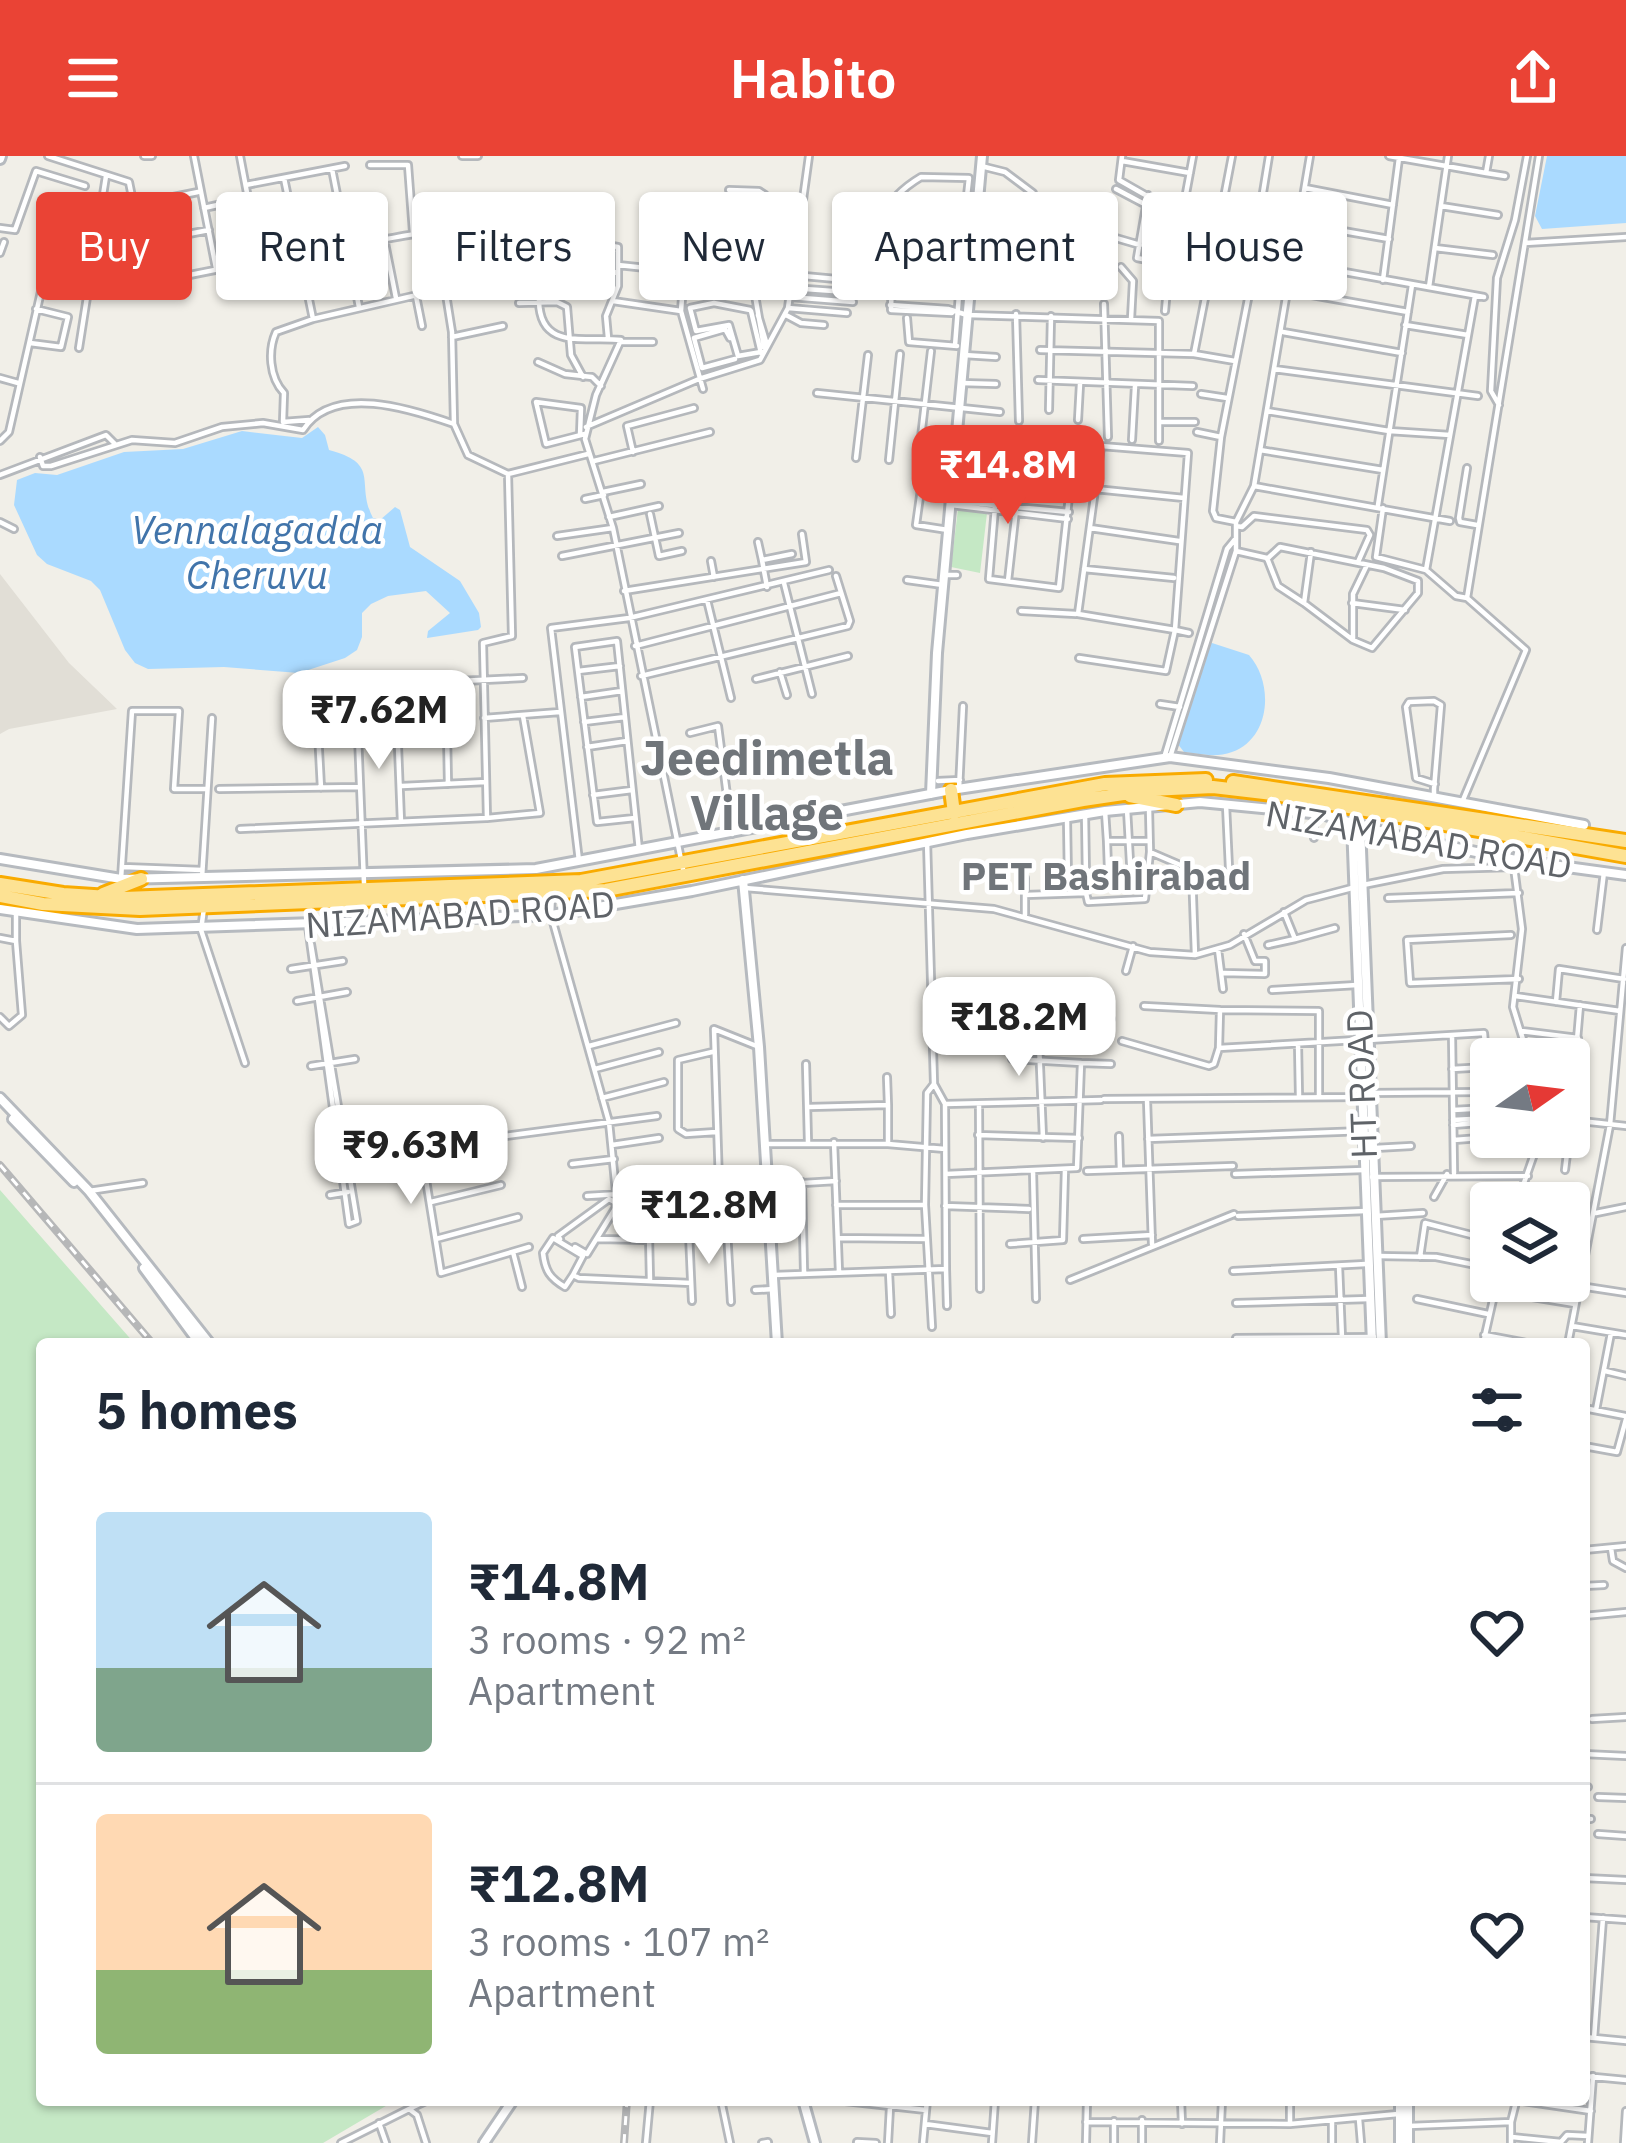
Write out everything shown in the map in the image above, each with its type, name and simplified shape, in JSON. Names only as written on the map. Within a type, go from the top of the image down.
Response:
[{"type":"highway","name":"NIZAMABAD ROAD","points":[[0,896],[95,908],[204,907],[580,881],[682,868],[1041,802],[1122,782],[1199,779],[1412,800],[1521,839],[1626,856]]},
{"type":"highway","points":[[954,813],[957,786]]},
{"type":"highway","name":"NIZAMABAD ROAD","points":[[0,884],[96,896],[235,894],[364,882],[393,894],[606,890],[682,868],[954,813],[1213,787],[1459,815],[1626,841]]},
{"type":"highway","points":[[1122,794],[1176,805]]},
{"type":"highway","points":[[1535,829],[1556,820]]},
{"type":"highway","points":[[600,857],[604,876]]},
{"type":"highway","points":[[682,868],[688,892]]},
{"type":"highway","points":[[222,878],[235,894]]},
{"type":"highway","points":[[96,896],[141,879]]},
{"type":"main road","points":[[978,192],[981,161]]},
{"type":"main road","points":[[931,794],[943,580],[961,383],[961,300]]},
{"type":"main road","name":"NIZAMABAD ROAD","points":[[0,859],[121,879],[202,874],[364,882],[536,869],[957,786],[1167,758],[1194,758],[1412,800],[1433,797],[1459,815],[1584,825]]},
{"type":"main road","name":"NIZAMABAD ROAD","points":[[0,909],[137,929],[201,930],[550,915],[744,884],[927,841],[1105,811],[1176,805],[1314,814],[1515,863],[1626,875]]},
{"type":"main road","name":"HT ROAD","points":[[1356,824],[1376,1338]]},
{"type":"main road","points":[[744,884],[777,1338]]},
{"type":"main road","name":"HT ROAD","points":[[1359,954],[1363,1040]]},
{"type":"main road","points":[[0,1102],[89,1191],[197,1338]]},
{"type":"main road","points":[[0,1102],[84,1192],[204,1338]]},
{"type":"main road","name":"HT ROAD","points":[[1374,1262],[1369,1299],[1376,1338]]},
{"type":"main road","points":[[484,2143],[509,2106]]},
{"type":"main road","points":[[805,2106],[815,2143]]},
{"type":"main road","points":[[1402,2106],[1404,2143]]},
{"type":"main road","points":[[1404,2143],[1405,2106]]},
{"type":"street","points":[[48,156],[129,182],[131,192]]},
{"type":"street","points":[[192,273],[216,268],[194,156]]},
{"type":"street","points":[[240,156],[248,192]]},
{"type":"street","points":[[462,156],[478,156]]},
{"type":"street","points":[[804,192],[809,156]]},
{"type":"street","points":[[1186,192],[1193,156]]},
{"type":"street","points":[[1225,192],[1232,156]]},
{"type":"street","points":[[1263,192],[1269,156]]},
{"type":"street","points":[[1304,192],[1310,156]]},
{"type":"street","points":[[1389,156],[1505,176]]},
{"type":"street","points":[[1429,288],[1448,156]]},
{"type":"street","points":[[1486,173],[1489,156]]},
{"type":"street","points":[[1499,405],[1491,391],[1497,278],[1515,220],[1527,156]]},
{"type":"street","points":[[1467,598],[1539,156]]},
{"type":"street","points":[[1142,192],[1119,180],[1122,158],[1190,173]]},
{"type":"street","points":[[1383,280],[1400,158]]},
{"type":"street","points":[[981,161],[1032,192]]},
{"type":"street","points":[[370,165],[408,165],[412,219]]},
{"type":"street","points":[[246,184],[345,166]]},
{"type":"street","points":[[332,169],[337,192]]},
{"type":"street","points":[[0,228],[15,230],[36,171],[85,186]]},
{"type":"street","points":[[103,192],[106,175]]},
{"type":"street","points":[[903,192],[916,178],[945,175],[969,178],[967,192]]},
{"type":"street","points":[[284,178],[287,192]]},
{"type":"street","points":[[1305,188],[1393,205]]},
{"type":"street","points":[[1116,189],[1142,204]]},
{"type":"street","points":[[729,190],[752,192]]},
{"type":"street","points":[[192,193],[201,191]]},
{"type":"street","points":[[204,208],[216,205]]},
{"type":"street","points":[[1441,206],[1498,215]]},
{"type":"street","points":[[1142,228],[1137,258],[1142,259]]},
{"type":"street","points":[[192,233],[209,230]]},
{"type":"street","points":[[1347,232],[1388,239]]},
{"type":"street","points":[[1525,243],[1626,237]]},
{"type":"street","points":[[1118,239],[1139,245]]},
{"type":"street","points":[[0,253],[4,242]]},
{"type":"street","points":[[608,338],[606,316],[618,269],[615,246]]},
{"type":"street","points":[[1435,248],[1492,255]]},
{"type":"street","points":[[388,258],[396,298]]},
{"type":"street","points":[[615,270],[639,267]]},
{"type":"street","points":[[1121,267],[1133,281],[1132,319]]},
{"type":"street","points":[[1347,274],[1484,297]]},
{"type":"street","points":[[1412,285],[1383,470],[1376,557],[1426,570],[1456,596],[1467,598],[1526,650],[1459,815]]},
{"type":"street","points":[[309,420],[283,422],[284,393],[277,386],[269,348],[276,332],[412,295]]},
{"type":"street","points":[[1426,570],[1475,296]]},
{"type":"street","points":[[808,298],[853,302]]},
{"type":"street","points":[[0,441],[9,432],[38,300]]},
{"type":"street","points":[[79,348],[86,300]]},
{"type":"street","points":[[309,300],[313,319]]},
{"type":"street","points":[[357,300],[358,307]]},
{"type":"street","points":[[416,300],[422,326]]},
{"type":"street","points":[[447,300],[454,424],[468,454],[508,474],[633,452],[710,432]]},
{"type":"street","points":[[682,300],[698,368]]},
{"type":"street","points":[[754,300],[762,353]]},
{"type":"street","points":[[682,868],[613,528],[584,432],[581,408],[536,401],[545,443],[584,432],[762,353],[789,300]]},
{"type":"street","points":[[890,300],[893,311],[1159,321],[1159,441]]},
{"type":"street","points":[[959,300],[959,314]]},
{"type":"street","points":[[1165,311],[1166,300]]},
{"type":"street","points":[[1194,354],[1205,300]]},
{"type":"street","points":[[1249,300],[1221,437],[1213,511],[1216,518],[1242,527],[1253,516],[1367,530],[1370,535],[1358,562]]},
{"type":"street","points":[[1167,758],[1236,538],[1236,524],[1254,486],[1286,300]]},
{"type":"street","points":[[1339,300],[1408,312]]},
{"type":"street","points":[[613,301],[681,311]]},
{"type":"street","points":[[519,302],[557,302],[567,308],[571,355],[583,376]]},
{"type":"street","points":[[539,302],[544,326],[572,338],[653,342]]},
{"type":"street","points":[[714,303],[750,310],[762,353],[738,356],[730,325],[694,331],[690,308],[714,303]]},
{"type":"street","points":[[1104,304],[1108,437]]},
{"type":"street","points":[[28,342],[62,345],[67,315],[36,309]]},
{"type":"street","points":[[787,311],[847,313]]},
{"type":"street","points":[[787,311],[801,322],[824,325]]},
{"type":"street","points":[[1016,314],[1019,421]]},
{"type":"street","points":[[1048,410],[1051,316]]},
{"type":"street","points":[[908,318],[909,342],[996,357]]},
{"type":"street","points":[[1406,325],[1468,335]]},
{"type":"street","points":[[452,337],[503,326]]},
{"type":"street","points":[[704,389],[696,335],[727,329],[736,363]]},
{"type":"street","points":[[1280,332],[1402,353]]},
{"type":"street","points":[[584,432],[621,342]]},
{"type":"street","points":[[1040,350],[1194,354],[1235,362]]},
{"type":"street","points":[[917,472],[931,351]]},
{"type":"street","points":[[889,460],[900,354]]},
{"type":"street","points":[[856,458],[868,355]]},
{"type":"street","points":[[538,362],[565,374],[592,377],[601,386]]},
{"type":"street","points":[[698,368],[736,363]]},
{"type":"street","points":[[1274,369],[1478,395]]},
{"type":"street","points":[[0,378],[18,383]]},
{"type":"street","points":[[1038,380],[1193,386]]},
{"type":"street","points":[[1078,420],[1080,381]]},
{"type":"street","points":[[961,383],[995,384]]},
{"type":"street","points":[[1132,440],[1135,383]]},
{"type":"street","points":[[817,393],[1000,412]]},
{"type":"street","points":[[1201,394],[1228,398]]},
{"type":"street","points":[[40,457],[43,466],[51,466],[146,439],[175,443],[242,424],[303,430],[328,408],[363,404],[454,424]]},
{"type":"street","points":[[633,452],[627,426],[694,408]]},
{"type":"street","points":[[1267,411],[1389,431],[1450,435]]},
{"type":"street","points":[[1159,422],[1195,422]]},
{"type":"street","points":[[1197,432],[1221,437]]},
{"type":"street","points":[[0,475],[106,435],[117,446]]},
{"type":"street","points":[[1000,436],[1075,441],[1072,483],[1059,588],[988,579],[1000,436]]},
{"type":"street","points":[[1008,581],[1024,438]]},
{"type":"street","points":[[1078,614],[1100,446],[1188,454],[1175,630],[1166,671],[1079,658]]},
{"type":"street","points":[[1260,450],[1383,470]]},
{"type":"street","points":[[1467,468],[1459,518],[1479,526]]},
{"type":"street","points":[[487,818],[483,641],[512,636],[508,474]]},
{"type":"street","points":[[1020,477],[1072,483]]},
{"type":"street","points":[[585,499],[641,484]]},
{"type":"street","points":[[1254,486],[1450,521]]},
{"type":"street","points":[[948,530],[916,525],[921,489],[994,508],[1068,516]]},
{"type":"street","points":[[1095,489],[1184,498]]},
{"type":"street","points":[[951,499],[963,507],[994,508]]},
{"type":"street","points":[[609,517],[659,506]]},
{"type":"street","points":[[650,514],[659,556],[682,551]]},
{"type":"street","points":[[0,522],[14,529]]},
{"type":"street","points":[[1090,527],[1180,541]]},
{"type":"street","points":[[557,536],[613,528]]},
{"type":"street","points":[[562,556],[679,533]]},
{"type":"street","points":[[624,592],[806,562],[802,534]]},
{"type":"street","points":[[758,542],[767,587]]},
{"type":"street","points":[[1280,547],[1358,562],[1418,581],[1418,592],[1375,647],[1353,640],[1275,582],[1267,559],[1280,547]]},
{"type":"street","points":[[1232,550],[1267,559]]},
{"type":"street","points":[[1167,758],[1197,647],[1232,550]]},
{"type":"street","points":[[1304,603],[1311,552]]},
{"type":"street","points":[[762,560],[792,554]]},
{"type":"street","points":[[711,561],[714,577]]},
{"type":"street","points":[[1353,640],[1353,590],[1367,564]]},
{"type":"street","points":[[1084,569],[1176,578]]},
{"type":"street","points":[[579,861],[551,628],[629,618],[829,570]]},
{"type":"street","points":[[907,580],[957,575]]},
{"type":"street","points":[[641,676],[848,626],[836,576]]},
{"type":"street","points":[[784,583],[812,694]]},
{"type":"street","points":[[634,646],[842,593]]},
{"type":"street","points":[[707,600],[731,698]]},
{"type":"street","points":[[1352,603],[1405,610]]},
{"type":"street","points":[[1022,611],[1078,614],[1192,633],[1197,647]]},
{"type":"street","points":[[635,818],[596,822],[575,647],[617,640],[639,850]]},
{"type":"street","points":[[756,679],[848,656]]},
{"type":"street","points":[[578,671],[620,666]]},
{"type":"street","points":[[780,672],[787,695]]},
{"type":"street","points":[[315,676],[321,788]]},
{"type":"street","points":[[356,676],[364,882]]},
{"type":"street","points":[[356,686],[523,678]]},
{"type":"street","points":[[446,680],[448,784]]},
{"type":"street","points":[[581,697],[622,691]]},
{"type":"street","points":[[1433,797],[1435,784],[1441,705],[1409,702],[1416,778],[1435,784]]},
{"type":"street","points":[[1160,704],[1180,707]]},
{"type":"street","points":[[938,781],[957,786],[963,706]]},
{"type":"street","points":[[121,879],[132,711],[179,711],[174,789],[207,789]]},
{"type":"street","points":[[484,718],[560,712]]},
{"type":"street","points":[[240,829],[540,813],[527,715]]},
{"type":"street","points":[[584,722],[625,717]]},
{"type":"street","points":[[123,867],[202,874],[212,718]]},
{"type":"street","points":[[358,722],[447,719]]},
{"type":"street","points":[[397,721],[401,821]]},
{"type":"street","points":[[690,733],[718,726],[732,834]]},
{"type":"street","points":[[587,746],[627,741]]},
{"type":"street","points":[[400,786],[486,782]]},
{"type":"street","points":[[219,789],[360,787]]},
{"type":"street","points":[[593,795],[632,790]]},
{"type":"street","points":[[1226,805],[1228,868]]},
{"type":"street","points":[[1025,895],[1086,893],[1088,902],[1145,899],[1149,808]]},
{"type":"street","points":[[1126,809],[1131,880]]},
{"type":"street","points":[[1105,811],[1108,869]]},
{"type":"street","points":[[1085,814],[1086,877]]},
{"type":"street","points":[[1314,814],[1314,838]]},
{"type":"street","points":[[1067,818],[1068,880]]},
{"type":"street","points":[[1521,839],[1515,863],[1522,928],[1513,1007],[1523,1038]]},
{"type":"street","points":[[927,841],[934,1084],[945,1104],[947,1306]]},
{"type":"street","points":[[1107,841],[1149,841]]},
{"type":"street","points":[[1150,852],[1192,870],[1195,955]]},
{"type":"street","points":[[744,884],[1025,914],[1150,952],[1195,955],[1217,949],[1306,900],[1443,869],[1515,863]]},
{"type":"street","points":[[1597,930],[1604,872]]},
{"type":"street","points":[[1025,878],[1025,914]]},
{"type":"street","points":[[552,892],[550,915],[609,1123],[619,1192],[618,1204],[587,1253],[558,1237],[609,1199],[618,1204]]},
{"type":"street","points":[[1388,898],[1520,893]]},
{"type":"street","points":[[204,907],[201,930],[245,1063]]},
{"type":"street","points":[[0,1034],[22,1015],[16,912]]},
{"type":"street","points":[[1284,912],[1295,939]]},
{"type":"street","points":[[308,926],[349,1192],[330,1195]]},
{"type":"street","points":[[1268,945],[1335,928]]},
{"type":"street","points":[[1223,974],[1265,974],[1265,961],[1255,961],[1244,934]]},
{"type":"street","points":[[1511,935],[1408,940],[1410,983],[1519,980]]},
{"type":"street","points":[[0,938],[16,941]]},
{"type":"street","points":[[1126,971],[1133,946]]},
{"type":"street","points":[[1590,1235],[1610,1125],[1626,948]]},
{"type":"street","points":[[1217,949],[1223,989]]},
{"type":"street","points":[[290,969],[343,961]]},
{"type":"street","points":[[1556,1002],[1559,969],[1624,979]]},
{"type":"street","points":[[1272,990],[1357,985]]},
{"type":"street","points":[[297,1000],[347,992]]},
{"type":"street","points":[[1070,995],[1070,1019]]},
{"type":"street","points":[[1515,996],[1620,1011]]},
{"type":"street","points":[[1144,1006],[1318,1011],[1319,1096]]},
{"type":"street","points":[[1521,1031],[1578,1038],[1580,1006]]},
{"type":"street","points":[[1121,1041],[1209,1066],[1219,1048],[1220,1010]]},
{"type":"street","points":[[0,1017],[9,1026]]},
{"type":"street","points":[[1012,1022],[1111,1019]]},
{"type":"street","points":[[1038,1020],[1043,1138]]},
{"type":"street","points":[[588,1046],[676,1023]]},
{"type":"street","points":[[719,1185],[716,1027],[759,1047]]},
{"type":"street","points":[[1219,1048],[1484,1033],[1486,1067],[1452,1070]]},
{"type":"street","points":[[1434,1197],[1451,1174],[1452,1035]]},
{"type":"street","points":[[1617,1038],[1626,1039]]},
{"type":"street","points":[[1298,1044],[1300,1096]]},
{"type":"street","points":[[594,1070],[659,1052]]},
{"type":"street","points":[[713,1052],[678,1060],[678,1129],[686,1134],[716,1132]]},
{"type":"street","points":[[311,1066],[355,1059]]},
{"type":"street","points":[[1012,1059],[1111,1064]]},
{"type":"street","points":[[945,1174],[1077,1168],[1081,1063]]},
{"type":"street","points":[[806,1064],[808,1143]]},
{"type":"street","points":[[887,1077],[888,1144]]},
{"type":"street","points":[[602,1098],[664,1082]]},
{"type":"street","points":[[932,1327],[925,1205],[927,1093],[934,1084]]},
{"type":"street","points":[[945,1104],[1470,1092]]},
{"type":"street","points":[[1147,1100],[1152,1245]]},
{"type":"street","points":[[809,1107],[888,1105]]},
{"type":"street","points":[[979,1105],[980,1289]]},
{"type":"street","points":[[1453,1110],[1470,1109]]},
{"type":"street","points":[[529,1247],[441,1273],[424,1154],[490,1138],[657,1116]]},
{"type":"street","points":[[1453,1122],[1470,1121]]},
{"type":"street","points":[[1590,1122],[1626,1126]]},
{"type":"street","points":[[1148,1139],[1366,1131]]},
{"type":"street","points":[[977,1135],[1078,1138]]},
{"type":"street","points":[[1119,1136],[1120,1170]]},
{"type":"street","points":[[612,1145],[659,1138]]},
{"type":"street","points":[[1454,1140],[1470,1139]]},
{"type":"street","points":[[765,1144],[834,1142],[946,1149]]},
{"type":"street","points":[[834,1142],[839,1272]]},
{"type":"street","points":[[1367,1148],[1411,1146]]},
{"type":"street","points":[[1525,1182],[1533,1158]]},
{"type":"street","points":[[1565,1170],[1566,1158]]},
{"type":"street","points":[[572,1164],[614,1159]]},
{"type":"street","points":[[1010,1244],[1059,1243],[1064,1238],[1065,1169]]},
{"type":"street","points":[[1033,1171],[1036,1299]]},
{"type":"street","points":[[1088,1171],[1528,1175]]},
{"type":"street","points":[[802,1181],[804,1274]]},
{"type":"street","points":[[587,1196],[836,1181]]},
{"type":"street","points":[[89,1191],[143,1183]]},
{"type":"street","points":[[431,1202],[501,1185]]},
{"type":"street","points":[[687,1188],[692,1301]]},
{"type":"street","points":[[648,1190],[650,1280]]},
{"type":"street","points":[[836,1205],[925,1205]]},
{"type":"street","points":[[945,1206],[1031,1209]]},
{"type":"street","points":[[1595,1213],[1626,1207]]},
{"type":"street","points":[[1070,1280],[1236,1215],[1423,1213]]},
{"type":"street","points":[[436,1239],[518,1217]]},
{"type":"street","points":[[1420,1257],[1425,1223],[1470,1235]]},
{"type":"street","points":[[688,1230],[770,1227]]},
{"type":"street","points":[[727,1230],[731,1302]]},
{"type":"street","points":[[1083,1239],[1152,1235]]},
{"type":"street","points":[[553,1238],[583,1256],[573,1275],[566,1287],[551,1278],[544,1266],[543,1253],[553,1238]]},
{"type":"street","points":[[838,1238],[926,1239]]},
{"type":"street","points":[[598,1239],[650,1240]]},
{"type":"street","points":[[513,1252],[521,1287]]},
{"type":"street","points":[[1234,1271],[1420,1257],[1470,1265]]},
{"type":"street","points":[[1339,1266],[1342,1338]]},
{"type":"street","points":[[774,1275],[946,1269]]},
{"type":"street","points":[[889,1271],[891,1314]]},
{"type":"street","points":[[573,1275],[691,1283]]},
{"type":"street","points":[[1590,1288],[1626,1293]]},
{"type":"street","points":[[755,1290],[774,1289]]},
{"type":"street","points":[[1236,1303],[1369,1299]]},
{"type":"street","points":[[1417,1299],[1488,1314]]},
{"type":"street","points":[[1484,1338],[1492,1302]]},
{"type":"street","points":[[1563,1302],[1575,1304],[1569,1338]]},
{"type":"street","points":[[1572,1326],[1626,1335]]},
{"type":"street","points":[[1596,1411],[1611,1333]]},
{"type":"street","points":[[1484,1335],[1500,1338]]},
{"type":"street","points":[[1605,1371],[1626,1376]]},
{"type":"street","points":[[1590,1410],[1626,1418],[1617,1452],[1590,1447]]},
{"type":"street","points":[[1590,1550],[1626,1546]]},
{"type":"street","points":[[1611,1548],[1615,1564],[1626,1568]]},
{"type":"street","points":[[1590,1586],[1604,1585]]},
{"type":"street","points":[[1590,1615],[1626,1612]]},
{"type":"street","points":[[1592,1719],[1626,1718]]},
{"type":"street","points":[[1590,1754],[1626,1756]]},
{"type":"street","points":[[1598,1797],[1626,1798]]},
{"type":"street","points":[[1598,1834],[1626,1836]]},
{"type":"street","points":[[1590,1878],[1626,1880]]},
{"type":"street","points":[[1590,1917],[1626,1920]]},
{"type":"street","points":[[1594,2038],[1603,1918]]},
{"type":"street","points":[[1590,2000],[1598,2001]]},
{"type":"street","points":[[1590,2038],[1626,2041]]},
{"type":"street","points":[[1515,2106],[1512,2140],[1557,2142],[1567,2135],[1588,2139],[1593,2076],[1626,2080]]},
{"type":"street","points":[[340,2143],[415,2106]]},
{"type":"street","points":[[646,2143],[649,2106]]},
{"type":"street","points":[[722,2106],[730,2143]]},
{"type":"street","points":[[887,2143],[890,2106],[926,2110]]},
{"type":"street","points":[[923,2143],[926,2106]]},
{"type":"street","points":[[992,2143],[994,2106]]},
{"type":"street","points":[[1031,2143],[1034,2106]]},
{"type":"street","points":[[1086,2143],[1087,2106]]},
{"type":"street","points":[[1180,2106],[1182,2124]]},
{"type":"street","points":[[1220,2143],[1222,2106]]},
{"type":"street","points":[[1290,2106],[1290,2124]]},
{"type":"street","points":[[1554,2106],[1591,2111]]},
{"type":"street","points":[[409,2109],[417,2115],[426,2143]]},
{"type":"street","points":[[1624,2143],[1626,2110]]},
{"type":"street","points":[[1086,2122],[1290,2124],[1399,2114]]},
{"type":"street","points":[[1359,2119],[1361,2143]]},
{"type":"street","points":[[1142,2120],[1142,2143]]},
{"type":"street","points":[[1114,2121],[1114,2143]]},
{"type":"street","points":[[1331,2122],[1332,2143]]},
{"type":"street","points":[[1408,2126],[1511,2122]]},
{"type":"street","points":[[379,2123],[386,2143]]},
{"type":"street","points":[[925,2124],[992,2133]]},
{"type":"street","points":[[857,2141],[876,2143]]},
{"type":"shaded area","points":[[0,574],[69,663],[117,709],[0,734]]},
{"type":"green space","points":[[958,509],[987,513],[980,573],[951,567]]},
{"type":"green space","points":[[0,1190],[130,1338],[36,1338],[36,2106],[386,2106],[323,2143],[0,2143]]},
{"type":"water","points":[[1547,156],[1626,156],[1626,223],[1542,229],[1535,216]]},
{"type":"water","name":"Vennalagadda Cheruvu","points":[[318,427],[329,450],[361,468],[373,518],[380,520],[395,507],[400,510],[410,547],[460,581],[479,613],[478,630],[427,638],[428,631],[450,613],[426,591],[388,596],[371,604],[362,613],[357,650],[299,673],[224,667],[148,669],[135,663],[125,650],[100,590],[37,555],[14,505],[17,480],[35,473],[57,475],[124,452],[183,449],[242,431],[302,438]]},
{"type":"water","points":[[1207,644],[1249,655],[1257,667],[1265,694],[1261,723],[1245,745],[1232,752],[1184,752],[1177,743]]},
{"type":"railway","points":[[0,1165],[148,1338]]},
{"type":"railway","points":[[624,2143],[627,2106]]},
{"type":"district","name":"Jeedimetla Village","points":[[767,784]]},
{"type":"district","name":"PET Bashirabad","points":[[1106,875]]}]
